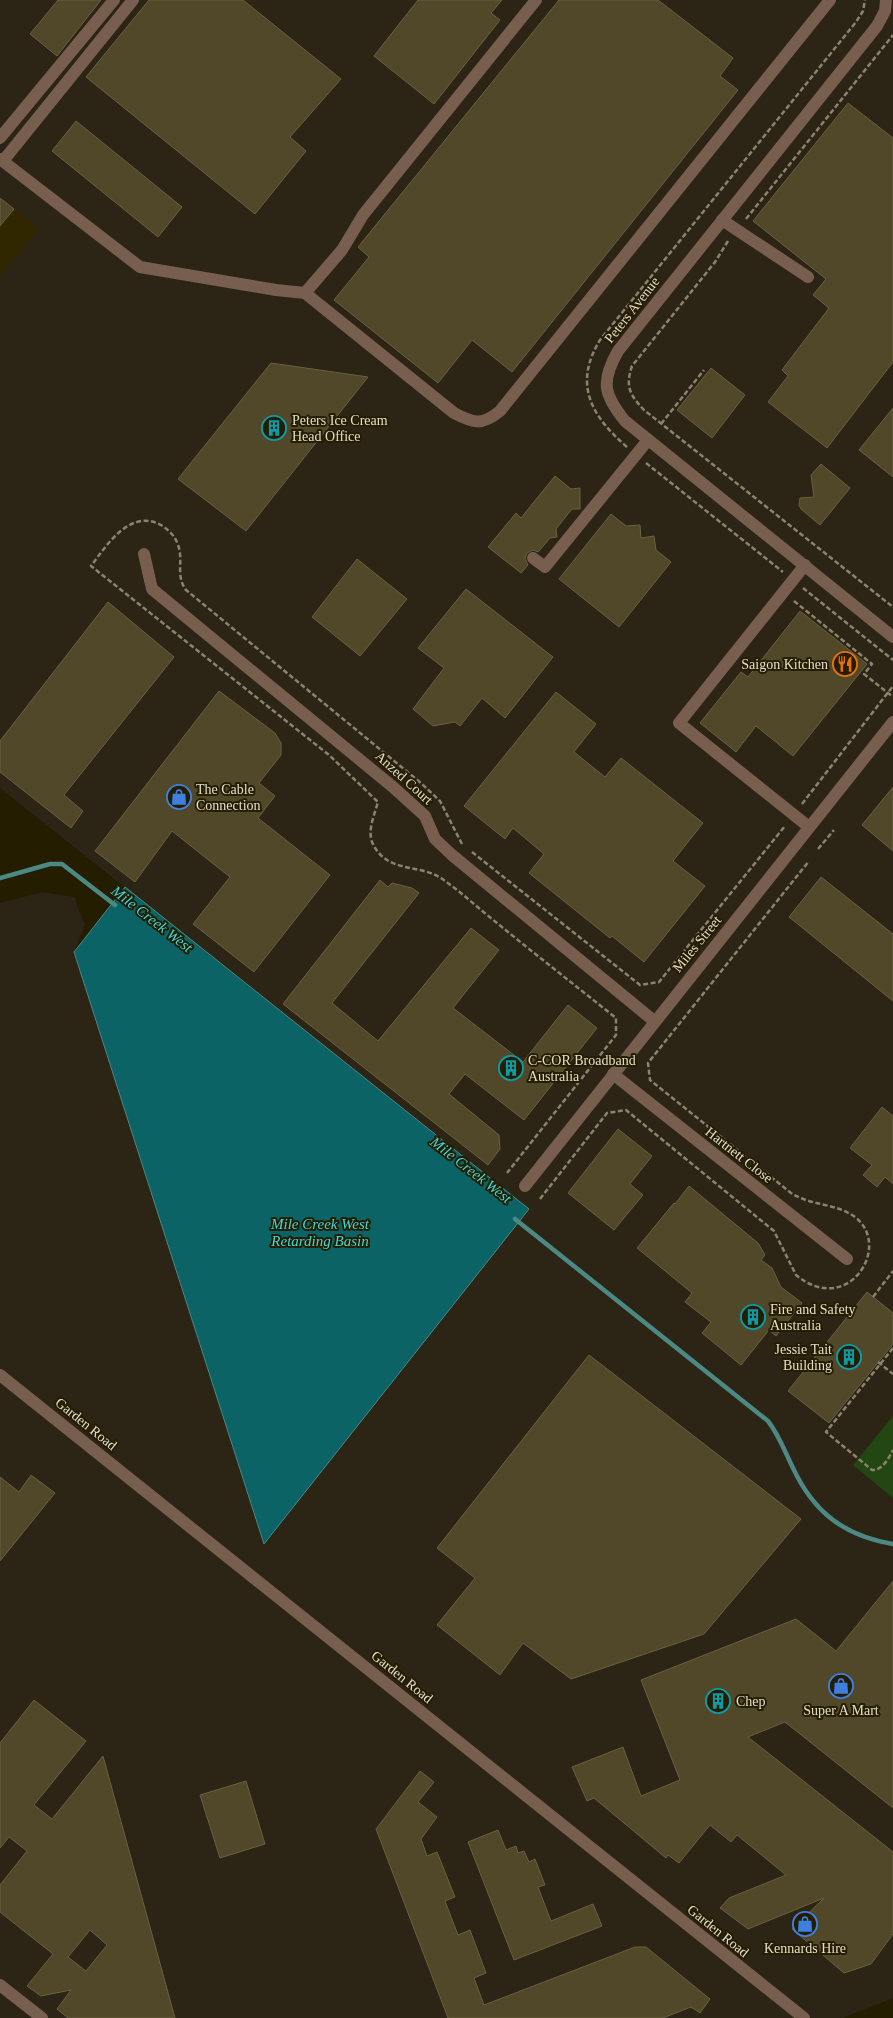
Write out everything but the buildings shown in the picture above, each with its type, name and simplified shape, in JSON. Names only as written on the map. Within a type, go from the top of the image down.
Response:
[{"type":"street","points":[[0,138],[114,0]]},
{"type":"street","points":[[133,0],[1,160],[140,267],[276,290],[305,293],[454,413],[471,422],[489,420],[500,411],[824,10],[830,0]]},
{"type":"street","points":[[305,293],[342,250],[363,215],[536,0]]},
{"type":"street","name":"Peters Avenue","points":[[886,0],[885,11],[877,26],[618,350],[608,368],[606,387],[613,407],[625,422],[893,637]]},
{"type":"street","points":[[722,220],[808,277]]},
{"type":"street","points":[[533,558],[545,567],[648,440]]},
{"type":"street","name":"Anzed Court","points":[[144,554],[152,590],[393,787],[425,816],[435,839],[452,855],[654,1021]]},
{"type":"street","points":[[805,566],[680,723],[809,827]]},
{"type":"street","name":"Miles Street","points":[[525,1186],[893,722]]},
{"type":"street","name":"Hartnett Close","points":[[613,1074],[847,1259]]},
{"type":"street","name":"Garden Road","points":[[0,1375],[552,1816],[799,2018]]},
{"type":"street","points":[[0,1984],[42,2018]]},
{"type":"path","points":[[864,0],[863,11],[856,22],[600,340],[588,366],[587,383],[590,400],[599,420],[610,433],[893,660]]},
{"type":"path","points":[[893,35],[736,231],[715,262],[632,366],[628,377],[629,388],[634,400],[661,424],[893,607]]},
{"type":"path","points":[[661,424],[704,370]]},
{"type":"path","points":[[507,1173],[616,1035],[616,1018],[439,877],[388,862],[379,854],[373,845],[371,831],[378,802],[329,755],[91,566],[112,538],[122,529],[138,522],[149,521],[160,524],[169,531],[175,537],[179,546],[181,557],[179,576],[181,584],[186,590],[440,801],[462,844],[640,985],[659,982],[794,815],[893,686]]},
{"type":"path","points":[[793,600],[872,664],[864,674],[893,697]]},
{"type":"path","points":[[818,849],[834,830]]},
{"type":"path","points":[[652,1057],[809,861]]},
{"type":"path","points":[[873,1297],[893,1272]]},
{"type":"path","points":[[893,1348],[879,1363],[826,1432],[872,1470],[876,1470],[885,1464],[893,1450]]},
{"type":"path","points":[[879,1363],[893,1374]]},
{"type":"shaded area","points":[[0,0],[893,0],[893,1998],[843,2018],[0,2018],[0,903],[42,892],[74,897],[85,925],[74,952],[507,1236],[529,1209],[0,788]]},
{"type":"shaded area","points":[[0,198],[39,229],[0,276]]},
{"type":"green space","points":[[893,1416],[893,1498],[853,1465]]},
{"type":"water","name":"Mile Creek West Retarding Basin","points":[[125,887],[529,1209],[264,1544],[74,952]]},
{"type":"waterway","name":"Mile Creek West","points":[[0,878],[50,864],[62,864],[115,905]]},
{"type":"waterway","name":"Mile Creek West","points":[[515,1219],[768,1421],[779,1438],[801,1484],[821,1510],[833,1520],[860,1535],[893,1544]]},
{"type":"place","name":"Peters Ice Cream Head Office","points":[[274,428]]},
{"type":"place","name":"Saigon Kitchen","points":[[845,664]]},
{"type":"place","name":"The Cable Connection","points":[[179,797]]},
{"type":"place","name":"C-COR Broadband Australia","points":[[511,1068]]},
{"type":"place","name":"Fire and Safety Australia","points":[[753,1317]]},
{"type":"place","name":"Jessie Tait Building","points":[[849,1357]]},
{"type":"place","name":"Super A Mart","points":[[841,1686]]},
{"type":"place","name":"Chep","points":[[718,1701]]},
{"type":"place","name":"Kennards Hire","points":[[805,1924]]}]
